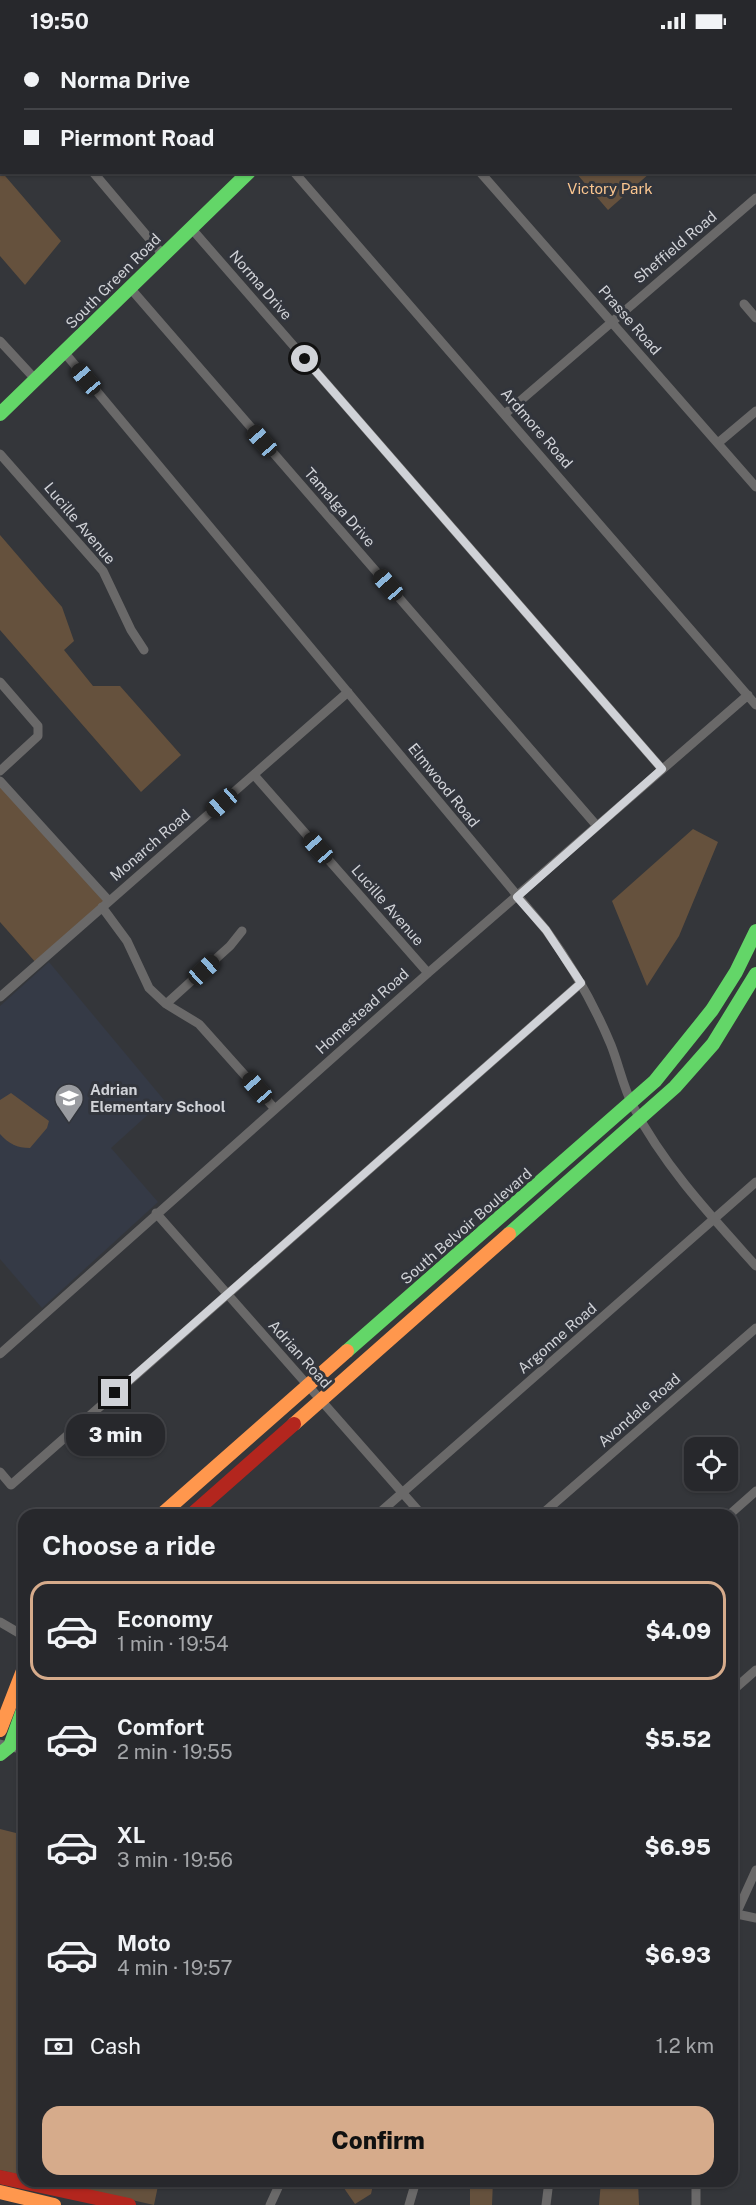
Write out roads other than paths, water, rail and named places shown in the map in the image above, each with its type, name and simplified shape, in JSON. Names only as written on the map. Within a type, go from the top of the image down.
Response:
[{"type":"street","points":[[95,174],[163,255]]},
{"type":"street","name":"South Green Road","points":[[0,414],[247,174]]},
{"type":"street","name":"Ardmore Road","points":[[296,174],[756,705]]},
{"type":"street","name":"Prasse Road","points":[[482,174],[756,487]]},
{"type":"street","name":"Sheffield Road","points":[[506,414],[756,198]]},
{"type":"street","name":"Norma Drive","points":[[191,228],[662,769]]},
{"type":"street","name":"Tamalga Drive","points":[[131,289],[597,826]]},
{"type":"street","points":[[744,304],[756,318]]},
{"type":"street","points":[[0,341],[36,380]]},
{"type":"street","name":"Elmwood Road","points":[[64,352],[546,930],[581,983],[600,1018],[631,1103],[640,1119],[664,1157],[756,1266]]},
{"type":"street","points":[[718,443],[756,411]]},
{"type":"street","name":"Lucille Avenue","points":[[0,454],[103,571],[131,630],[144,650]]},
{"type":"street","points":[[0,682],[38,726],[39,732],[38,736],[0,771]]},
{"type":"street","name":"Monarch Road","points":[[0,997],[348,692]]},
{"type":"street","name":"Homestead Road","points":[[0,1354],[428,973],[748,695]]},
{"type":"street","name":"Lucille Avenue","points":[[254,775],[428,973]]},
{"type":"street","points":[[0,781],[105,904],[123,934],[149,988],[166,1004],[199,1024],[275,1109]]},
{"type":"street","points":[[166,1004],[230,946],[242,931]]},
{"type":"street","name":"South Belvoir Boulevard","points":[[168,1509],[631,1103],[683,1051],[705,1021],[736,972],[756,931]]},
{"type":"street","points":[[197,1509],[682,1081],[713,1044],[756,974]]},
{"type":"street","points":[[0,1472],[11,1485],[581,983]]},
{"type":"street","name":"Argonne Road","points":[[383,1509],[756,1182]]},
{"type":"street","name":"Adrian Road","points":[[156,1213],[417,1509]]},
{"type":"street","name":"Avondale Road","points":[[548,1509],[756,1328]]},
{"type":"street","points":[[736,1509],[756,1491]]},
{"type":"street","points":[[0,1622],[18,1632]]},
{"type":"street","points":[[738,1686],[756,1670]]},
{"type":"street","points":[[0,1730],[18,1684]]},
{"type":"street","points":[[6,1751],[18,1722]]},
{"type":"street","points":[[738,1905],[756,1870]]},
{"type":"street","points":[[738,1914],[756,1918]]},
{"type":"street","points":[[0,2176],[18,2180]]},
{"type":"street","points":[[49,2187],[129,2205]]},
{"type":"street","points":[[270,2205],[278,2187]]},
{"type":"street","points":[[409,2205],[414,2187]]},
{"type":"street","points":[[546,2205],[548,2187]]},
{"type":"street","points":[[696,2187],[696,2205]]},
{"type":"street","points":[[0,2192],[54,2205]]},
{"type":"place","name":"Adrian Elementary School","points":[[69,1124]]},
{"type":"park label","name":"Victory Park","points":[[610,188]]}]
